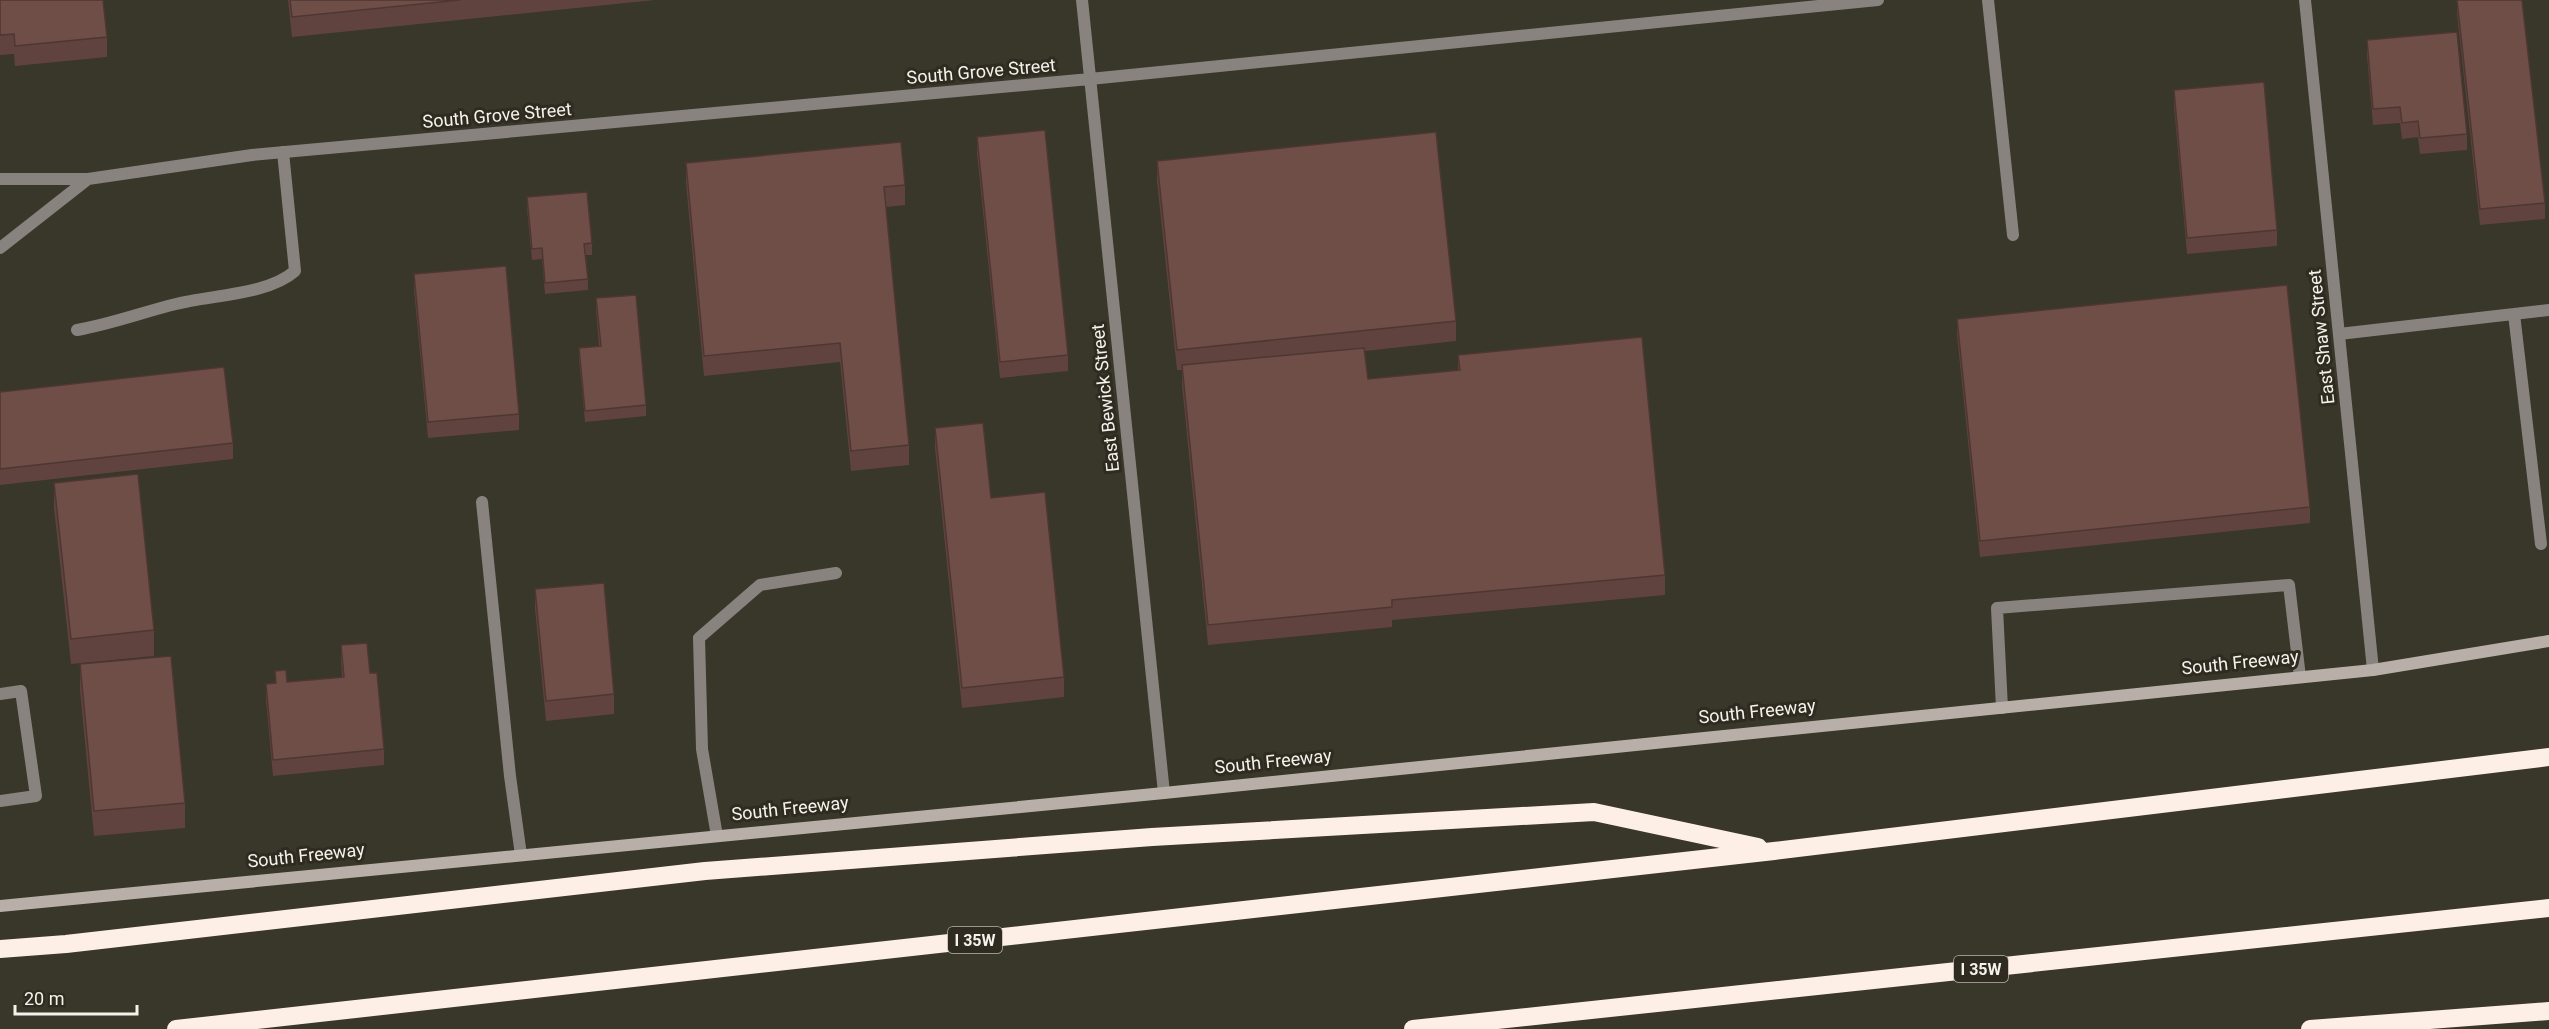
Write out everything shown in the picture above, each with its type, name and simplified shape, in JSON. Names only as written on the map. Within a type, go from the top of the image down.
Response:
[{"type":"highway","name":"I 35W","points":[[176,1029],[1774,851],[2549,757]]},
{"type":"highway","points":[[0,949],[66,944],[490,894],[831,860],[1152,837],[1594,812],[1774,851]]},
{"type":"highway","name":"I 35W","points":[[1413,1029],[2549,908]]},
{"type":"highway","points":[[2310,1029],[2549,1011]]},
{"type":"main road","name":"South Freeway","points":[[0,906],[1164,793],[2373,670],[2549,641]]},
{"type":"street","name":"East Bewick Street","points":[[1082,0],[1164,793]]},
{"type":"street","name":"South Grove Street","points":[[0,179],[88,179],[283,152],[1090,79],[1878,0]]},
{"type":"street","points":[[1988,0],[2013,235]]},
{"type":"street","name":"East Shaw Street","points":[[2305,0],[2373,670]]},
{"type":"street","points":[[77,330],[286,279],[295,271],[283,152]]},
{"type":"street","points":[[0,248],[88,179]]},
{"type":"street","points":[[2339,334],[2549,310]]},
{"type":"street","points":[[2514,314],[2541,544]]},
{"type":"street","points":[[482,502],[510,776],[521,855]]},
{"type":"street","points":[[717,836],[702,749],[699,638],[760,585],[836,573]]},
{"type":"street","points":[[2002,708],[1997,608],[2289,585],[2300,677]]},
{"type":"street","points":[[0,694],[21,691],[36,796],[0,801]]},
{"type":"building","points":[[0,0],[103,0],[107,37],[15,46],[14,34],[0,35]]},
{"type":"building","points":[[290,0],[460,0],[292,17]]},
{"type":"building","points":[[2457,0],[2522,0],[2545,203],[2480,209]]},
{"type":"building","points":[[2457,32],[2467,134],[2420,138],[2418,121],[2402,123],[2400,107],[2373,109],[2367,40]]},
{"type":"building","points":[[2264,82],[2277,230],[2187,238],[2174,90]]},
{"type":"building","points":[[1045,130],[1068,355],[1000,362],[977,137]]},
{"type":"building","points":[[1436,132],[1456,321],[1177,350],[1157,161]]},
{"type":"building","points":[[901,142],[905,185],[884,187],[909,445],[851,451],[840,343],[704,356],[686,163]]},
{"type":"building","points":[[587,192],[592,243],[584,244],[588,279],[545,283],[542,248],[532,249],[527,197]]},
{"type":"building","points":[[506,266],[519,414],[428,422],[414,274]]},
{"type":"building","points":[[2287,285],[2310,507],[1980,541],[1957,319]]},
{"type":"building","points":[[636,295],[646,405],[585,411],[579,348],[601,346],[596,298]]},
{"type":"building","points":[[1642,337],[1665,575],[1392,600],[1392,607],[1208,625],[1182,365],[1364,348],[1368,379],[1460,370],[1458,355]]},
{"type":"building","points":[[224,367],[233,443],[0,469],[0,392]]},
{"type":"building","points":[[983,423],[991,498],[1045,492],[1064,677],[962,688],[935,428]]},
{"type":"building","points":[[138,474],[154,630],[71,639],[54,483]]},
{"type":"building","points":[[604,583],[614,694],[546,701],[535,589]]},
{"type":"building","points":[[367,643],[370,673],[377,673],[384,749],[273,760],[266,684],[276,683],[275,671],[286,670],[287,682],[344,677],[341,645]]},
{"type":"building","points":[[171,656],[185,803],[94,811],[80,664]]}]
